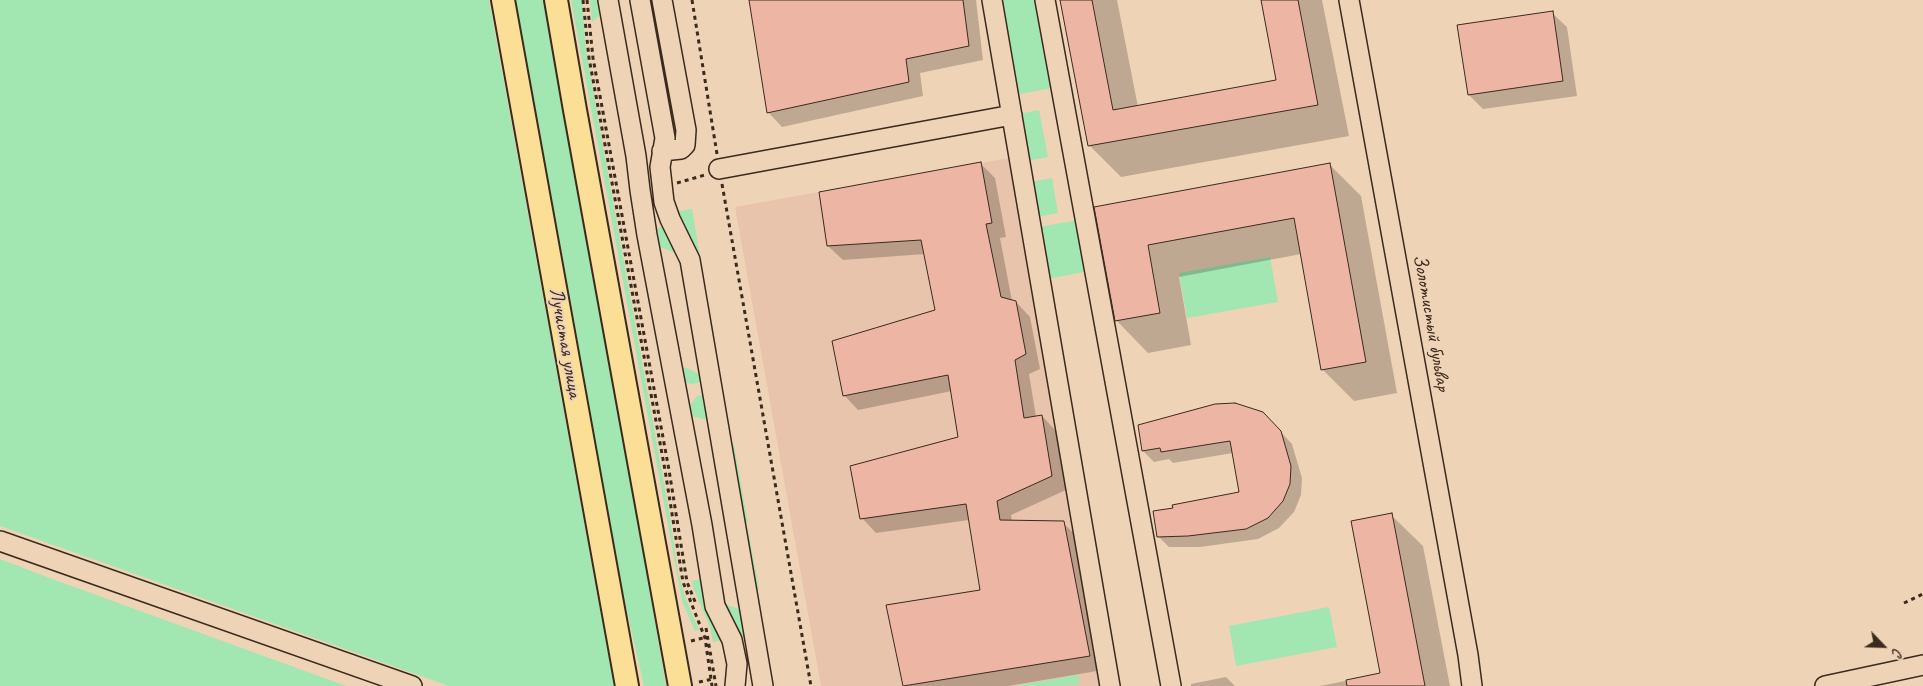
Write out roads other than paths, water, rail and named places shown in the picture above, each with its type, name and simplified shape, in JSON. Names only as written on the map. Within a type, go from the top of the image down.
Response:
[{"type":"main road","name":"Лучистая улица","points":[[503,0],[627,686]]},
{"type":"main road","points":[[556,0],[575,110],[689,684]]},
{"type":"street","points":[[608,0],[636,156],[640,190],[702,525],[715,606],[732,640],[737,664],[735,686]]},
{"type":"street","points":[[640,0],[664,138],[660,167],[664,202],[670,220],[690,260],[763,686]]},
{"type":"street","points":[[662,0],[686,130],[685,145],[681,149],[662,151]]},
{"type":"street","points":[[992,0],[1110,686]]},
{"type":"street","points":[[1045,0],[1171,686]]},
{"type":"street","name":"Золотистый бульвар","points":[[1349,0],[1474,686]]},
{"type":"street","points":[[719,169],[1012,116]]},
{"type":"street","points":[[0,541],[412,686]]},
{"type":"street","points":[[1825,686],[1923,665]]}]
